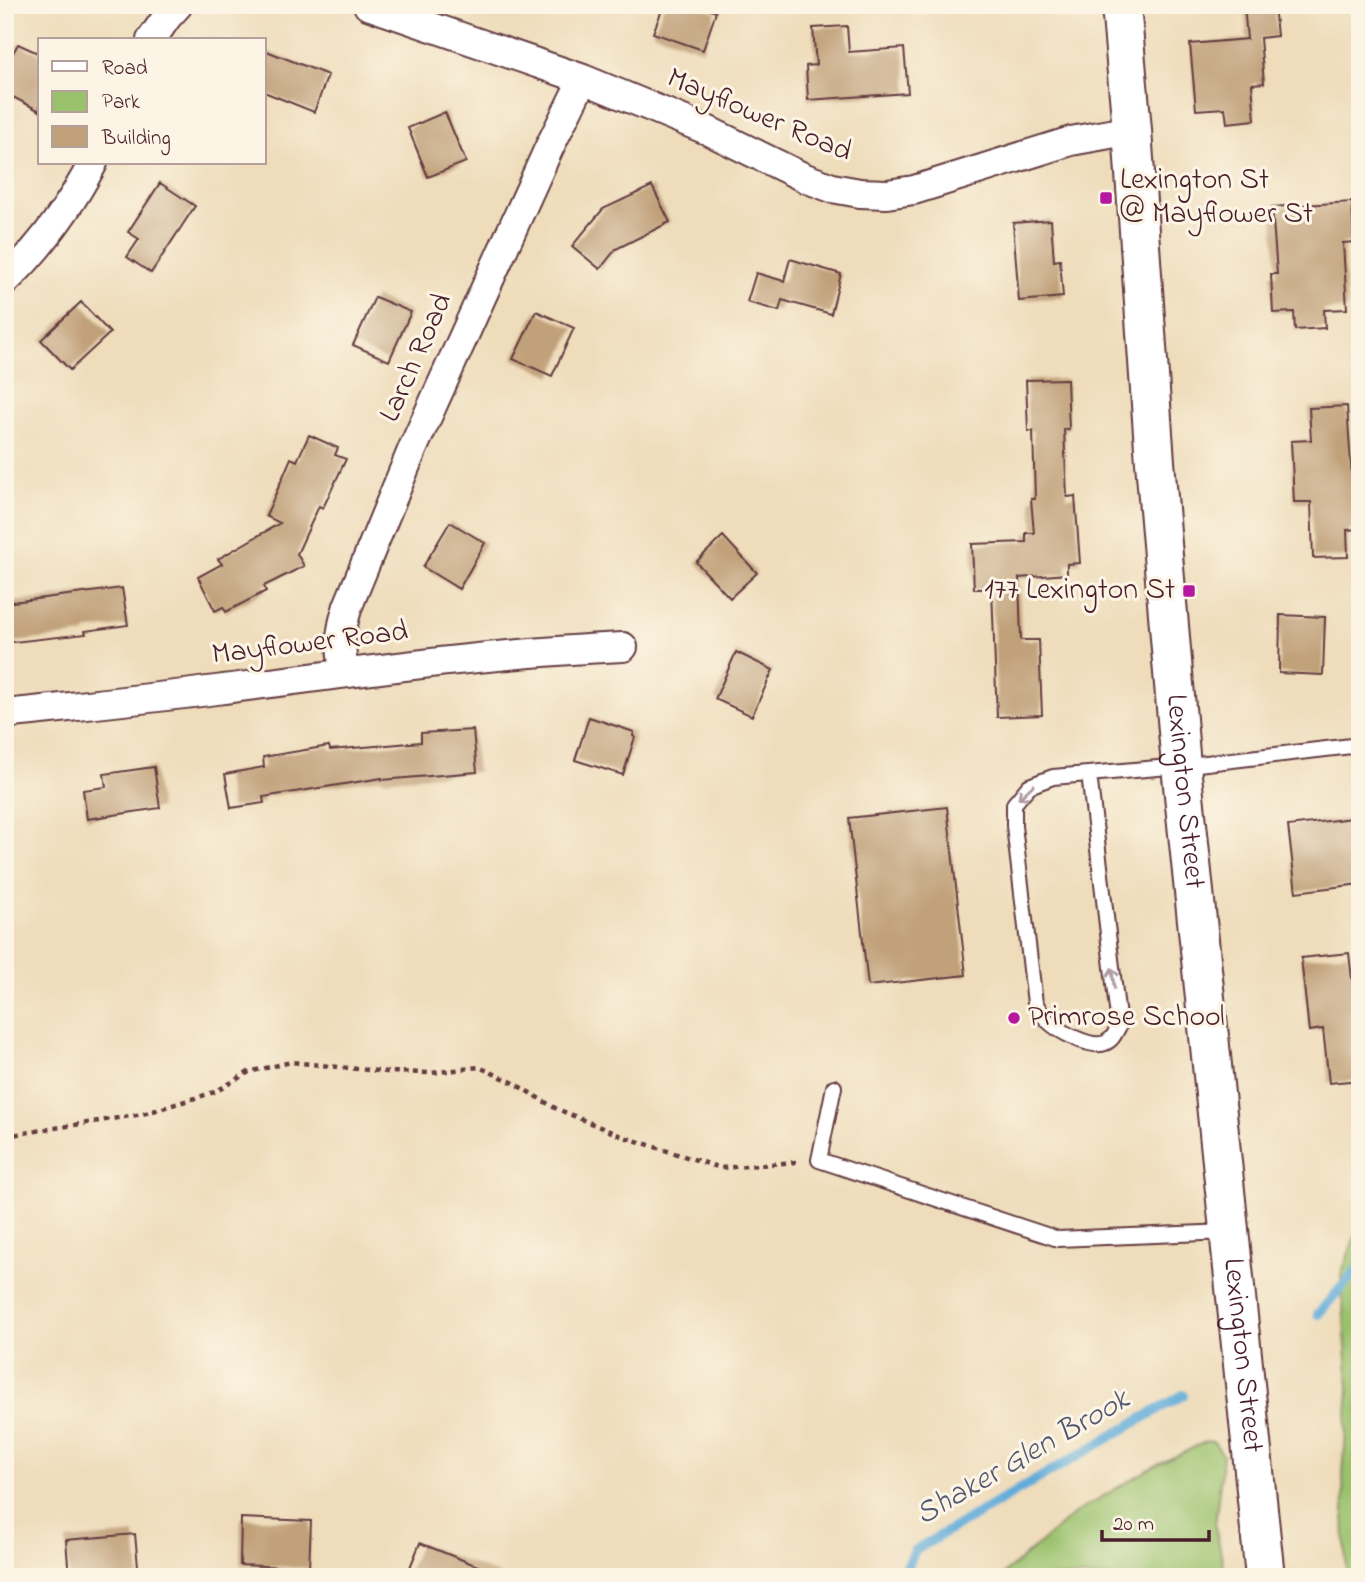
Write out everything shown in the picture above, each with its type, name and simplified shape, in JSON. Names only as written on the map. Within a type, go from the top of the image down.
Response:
[{"type":"main road","name":"Lexington Street","points":[[1121,5],[1181,766],[1265,1577]]},
{"type":"street","points":[[152,38],[178,5]]},
{"type":"street","name":"Mayflower Road","points":[[368,5],[583,79],[707,130],[805,178],[832,188],[860,193],[887,194],[914,190],[1071,141],[1132,130]]},
{"type":"street","name":"Larch Road","points":[[344,672],[340,631],[348,606],[413,448],[583,79]]},
{"type":"street","points":[[5,281],[20,267],[52,227],[92,164]]},
{"type":"street","name":"Mayflower Road","points":[[5,714],[216,690],[344,672],[545,650],[623,646]]},
{"type":"lane","points":[[1089,774],[1118,1026],[1113,1038],[1104,1044],[1092,1045],[1065,1033],[1049,1022],[1035,1003],[1014,815],[1014,804],[1029,786],[1053,776],[1181,766],[1360,745]]},
{"type":"lane","points":[[834,1087],[819,1160],[1058,1239],[1230,1232]]},
{"type":"path","points":[[5,1136],[143,1114],[215,1092],[249,1072],[291,1062],[387,1072],[431,1073],[479,1067],[555,1108],[610,1131],[722,1168],[819,1160]]},
{"type":"green space","points":[[1360,1222],[1360,1577],[1346,1577],[1343,1475],[1349,1388],[1341,1275]]},
{"type":"green space","points":[[1207,1441],[1214,1442],[1223,1455],[1215,1526],[1226,1577],[1000,1577],[1077,1512],[1149,1469]]},
{"type":"building","points":[[664,5],[696,5],[716,12],[703,50],[653,33]]},
{"type":"building","points":[[1244,5],[1274,5],[1277,36],[1260,38],[1264,83],[1252,84],[1255,120],[1227,123],[1225,108],[1196,110],[1190,44],[1247,39]]},
{"type":"building","points":[[847,26],[849,52],[904,48],[908,93],[808,100],[806,66],[816,65],[813,28]]},
{"type":"building","points":[[18,44],[38,53],[38,110],[5,93],[5,67]]},
{"type":"building","points":[[266,51],[328,75],[314,112],[266,93]]},
{"type":"building","points":[[445,112],[466,162],[428,177],[408,128]]},
{"type":"building","points":[[160,183],[195,206],[151,273],[127,257],[139,239],[128,232]]},
{"type":"building","points":[[652,186],[670,222],[616,249],[600,269],[572,246],[603,209]]},
{"type":"building","points":[[1352,202],[1354,242],[1343,243],[1347,309],[1324,310],[1325,328],[1295,330],[1294,312],[1273,313],[1271,274],[1277,274],[1272,207]]},
{"type":"building","points":[[1051,220],[1054,261],[1060,260],[1063,297],[1019,301],[1013,223]]},
{"type":"building","points":[[790,259],[841,274],[831,314],[782,300],[779,311],[747,302],[756,273],[784,281]]},
{"type":"building","points":[[375,297],[411,312],[389,361],[353,345]]},
{"type":"building","points":[[81,302],[110,333],[70,370],[41,340]]},
{"type":"building","points":[[536,311],[574,328],[552,376],[513,359]]},
{"type":"building","points":[[1067,379],[1069,429],[1064,429],[1067,497],[1075,496],[1080,563],[1067,564],[1067,574],[1019,578],[1021,640],[1039,640],[1042,715],[997,717],[992,589],[974,589],[972,544],[1026,542],[1026,533],[1034,533],[1031,499],[1035,499],[1033,431],[1028,431],[1026,380]]},
{"type":"building","points":[[1347,406],[1358,529],[1347,530],[1348,557],[1313,558],[1311,502],[1294,502],[1291,441],[1311,440],[1309,408]]},
{"type":"building","points":[[309,435],[338,448],[335,455],[346,459],[323,508],[319,506],[297,554],[304,566],[264,586],[266,591],[226,612],[223,607],[215,611],[198,577],[222,564],[218,559],[280,523],[266,516],[291,458],[297,461]]},
{"type":"building","points":[[450,522],[485,543],[459,589],[423,567]]},
{"type":"building","points":[[723,536],[757,573],[730,598],[696,562]]},
{"type":"building","points":[[122,588],[128,625],[85,631],[86,634],[5,643],[5,603]]},
{"type":"building","points":[[1280,615],[1325,617],[1323,675],[1279,673]]},
{"type":"building","points":[[736,652],[773,670],[752,716],[715,699]]},
{"type":"building","points":[[589,717],[634,732],[635,737],[623,775],[575,760]]},
{"type":"building","points":[[473,730],[477,772],[382,778],[263,797],[264,803],[231,808],[225,774],[264,767],[263,757],[329,746],[330,750],[421,742],[421,733]]},
{"type":"building","points":[[154,767],[160,808],[87,819],[83,790],[106,787],[104,774]]},
{"type":"building","points":[[947,807],[966,975],[868,986],[849,818]]},
{"type":"building","points":[[1360,817],[1360,884],[1296,892],[1288,826]]},
{"type":"building","points":[[1349,953],[1353,988],[1360,987],[1360,1080],[1329,1083],[1323,1029],[1309,1031],[1301,958]]},
{"type":"building","points":[[241,1518],[311,1521],[309,1568],[240,1565]]},
{"type":"building","points":[[135,1534],[139,1577],[69,1577],[66,1540]]},
{"type":"building","points":[[420,1543],[500,1575],[500,1577],[406,1577]]},
{"type":"waterway","name":"Shaker Glen Brook","points":[[1318,1314],[1360,1266]]},
{"type":"waterway","name":"Shaker Glen Brook","points":[[902,1577],[915,1550],[1183,1395]]},
{"type":"place","name":"Lexington St @ Mayflower St","points":[[1106,198]]},
{"type":"place","name":"177 Lexington St","points":[[1189,591]]},
{"type":"place","name":"Primrose School","points":[[1014,1018]]}]
